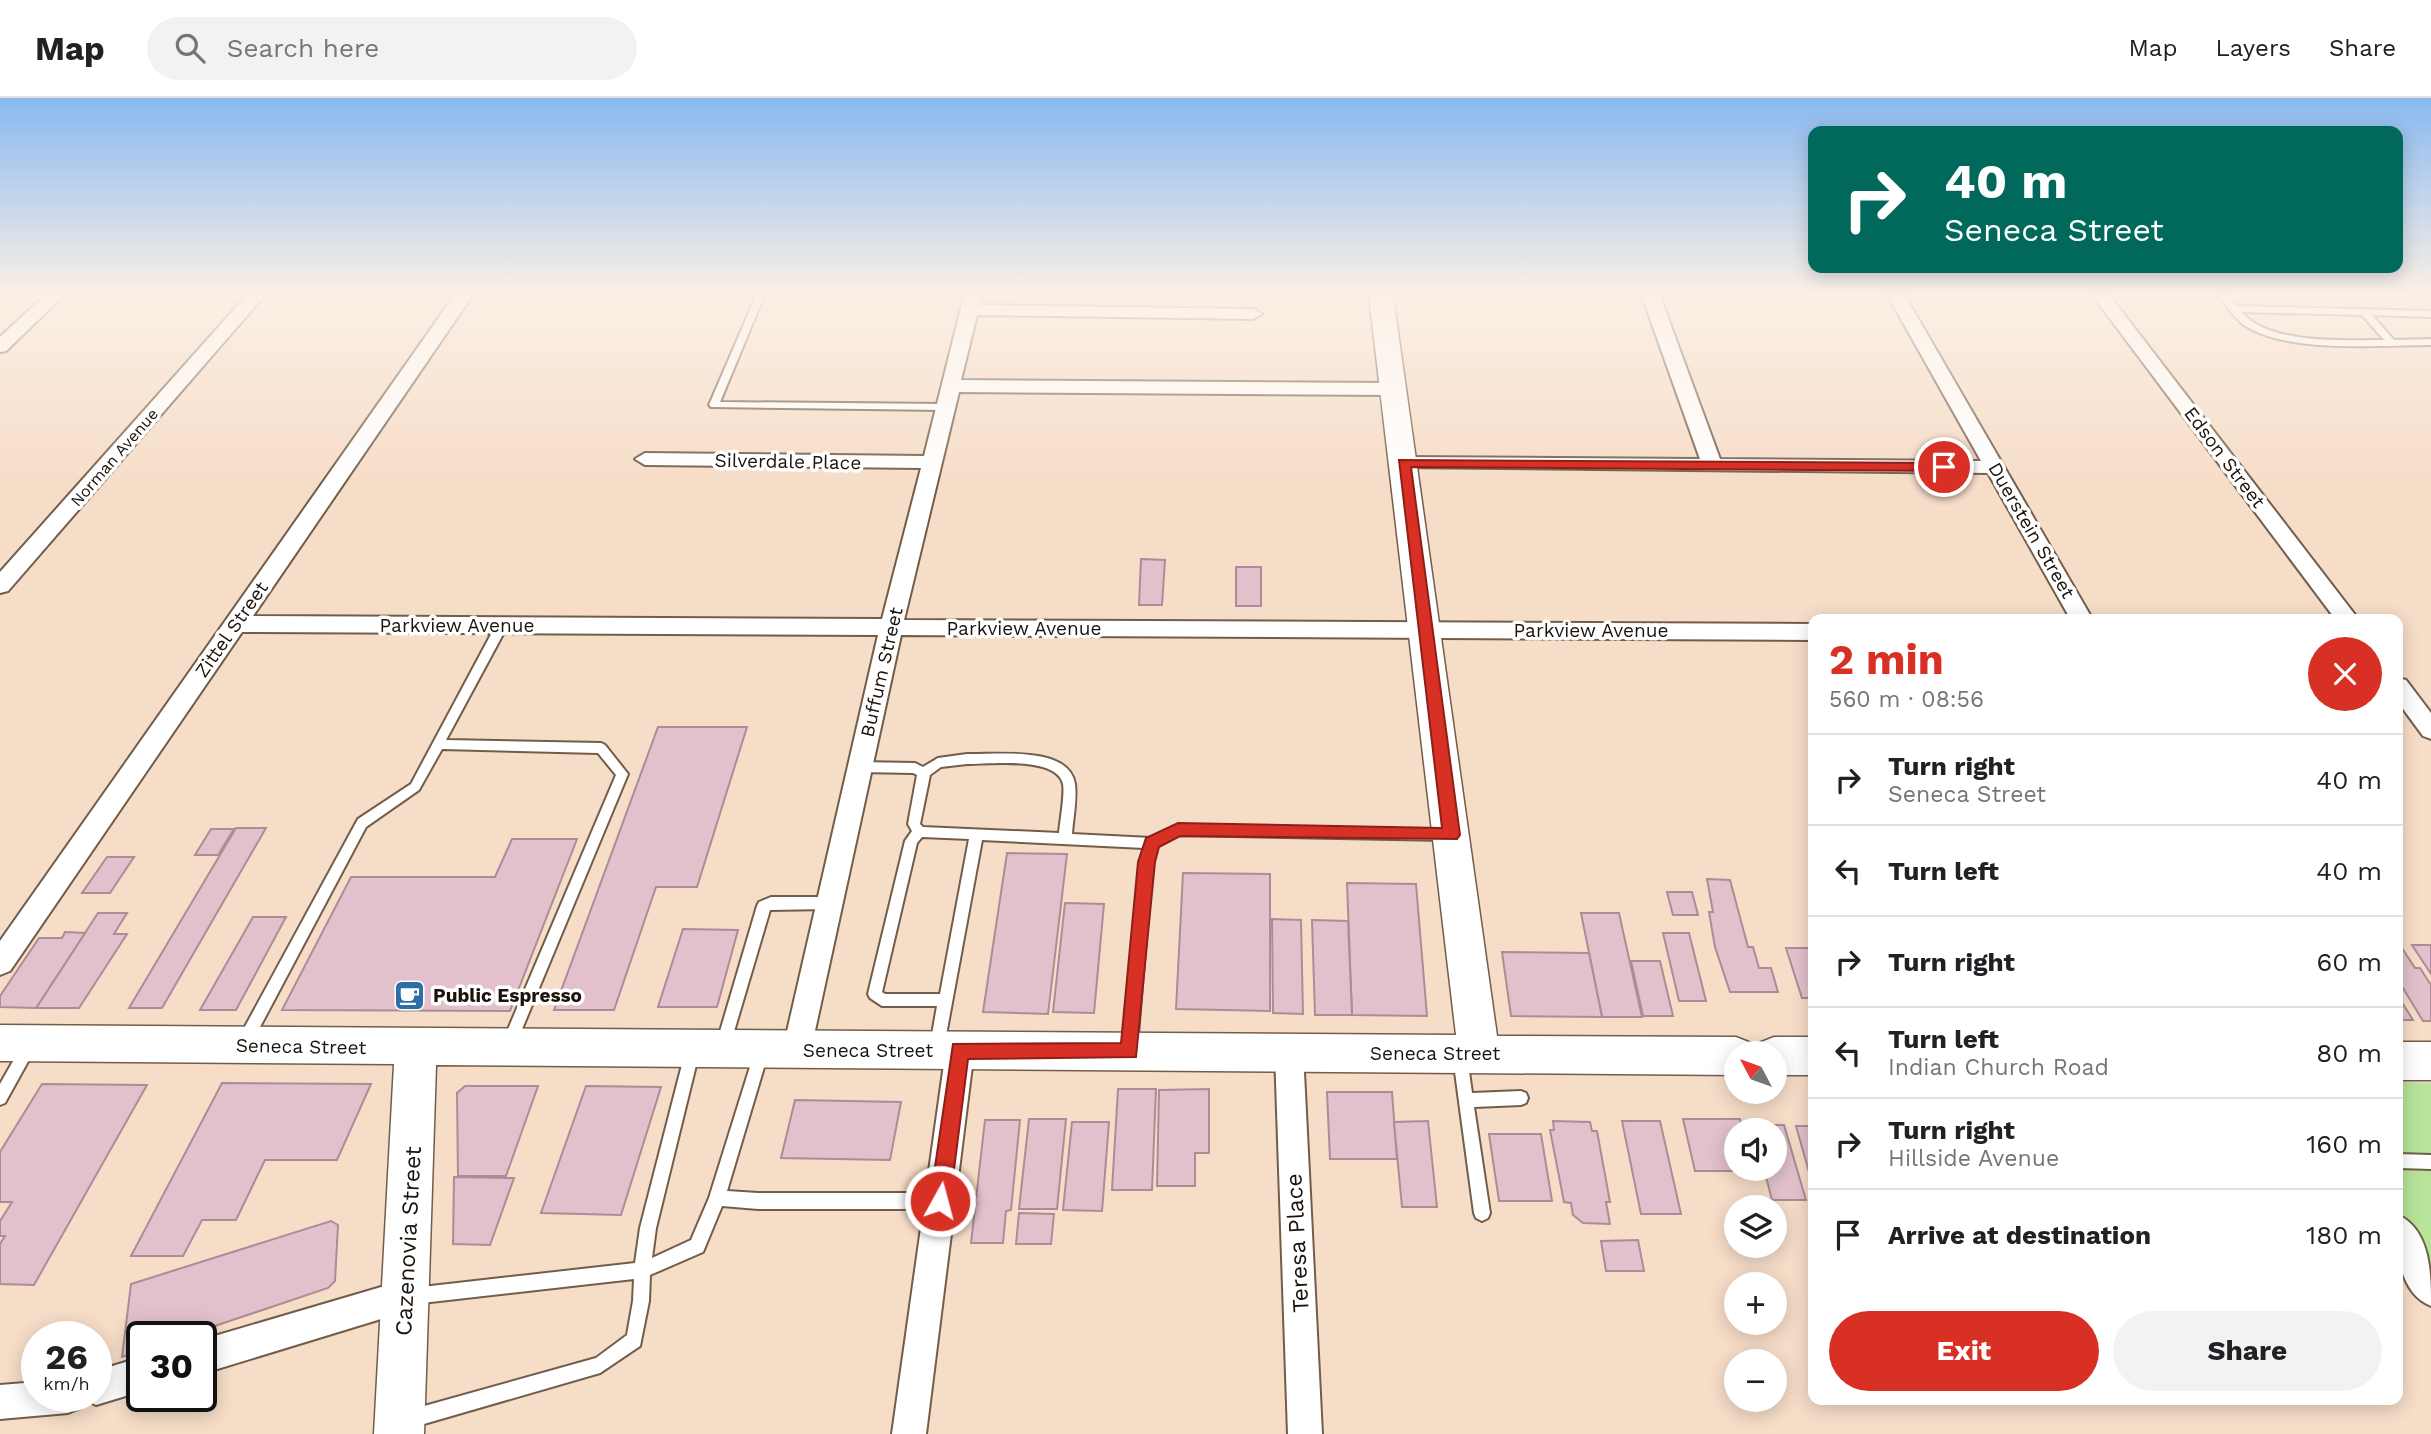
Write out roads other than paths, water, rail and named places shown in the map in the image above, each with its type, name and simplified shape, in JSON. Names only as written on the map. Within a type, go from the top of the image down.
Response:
[{"type":"street","name":"Norman Avenue","points":[[0,586],[200,358]]},
{"type":"street","name":"Zittel Street","points":[[0,963],[420,358]]},
{"type":"street","name":"Buffum Street","points":[[780,1049],[829,903],[891,627],[957,358]]},
{"type":"street","points":[[1390,358],[1451,835],[1469,1053]]},
{"type":"street","points":[[1674,358],[1712,465]]},
{"type":"street","name":"Duerstein Street","points":[[1933,358],[2079,614]]},
{"type":"street","name":"Edson Street","points":[[2149,358],[2343,614]]},
{"type":"street","points":[[948,397],[1394,389]]},
{"type":"street","name":"Silverdale Place","points":[[645,459],[932,462]]},
{"type":"street","points":[[1404,463],[1995,467]]},
{"type":"street","name":"Parkview Avenue","points":[[235,624],[1808,632]]},
{"type":"street","points":[[2403,692],[2431,730]]},
{"type":"street","name":"Seneca Street","points":[[15,1043],[1724,1056]]},
{"type":"street","name":"Cazenovia Street","points":[[399,1428],[416,1047]]},
{"type":"street","points":[[909,1434],[940,1201],[948,1050]]},
{"type":"street","name":"Teresa Place","points":[[1289,1052],[1305,1434]]},
{"type":"street","points":[[1787,1056],[1808,1056]]},
{"type":"street","points":[[2403,1061],[2431,1061]]},
{"type":"street","points":[[2403,1240],[2431,1290]]},
{"type":"street","points":[[217,1352],[405,1296]]},
{"type":"street","points":[[0,1402],[21,1400]]},
{"type":"lane","points":[[734,358],[714,405],[948,397]]},
{"type":"lane","points":[[242,1045],[362,823],[415,787],[502,625]]},
{"type":"lane","points":[[439,744],[601,748],[622,774],[507,1048]]},
{"type":"lane","points":[[919,832],[914,824],[923,773],[938,763],[967,759],[1043,760],[1060,768],[1069,783],[1065,839]]},
{"type":"lane","points":[[859,767],[915,768],[923,773]]},
{"type":"lane","points":[[919,832],[1152,843],[1178,830],[1451,835]]},
{"type":"lane","points":[[919,832],[911,841],[875,994],[882,1000],[947,1000]]},
{"type":"lane","points":[[948,1050],[947,1000],[976,836]]},
{"type":"lane","points":[[1130,1051],[1146,862],[1152,843]]},
{"type":"lane","points":[[399,1428],[600,1365],[634,1340],[641,1301],[648,1228],[707,1049],[764,906],[771,903],[829,903]]},
{"type":"lane","points":[[0,1098],[15,1043]]},
{"type":"lane","points":[[405,1296],[642,1270],[697,1245],[780,1049]]},
{"type":"lane","points":[[1469,1053],[1466,1100],[1482,1213]]},
{"type":"lane","points":[[1466,1100],[1521,1098]]},
{"type":"lane","points":[[2403,1161],[2431,1162]]},
{"type":"lane","points":[[716,1198],[758,1201],[940,1201]]},
{"type":"place","name":"Public Espresso","points":[[410,995]]}]
